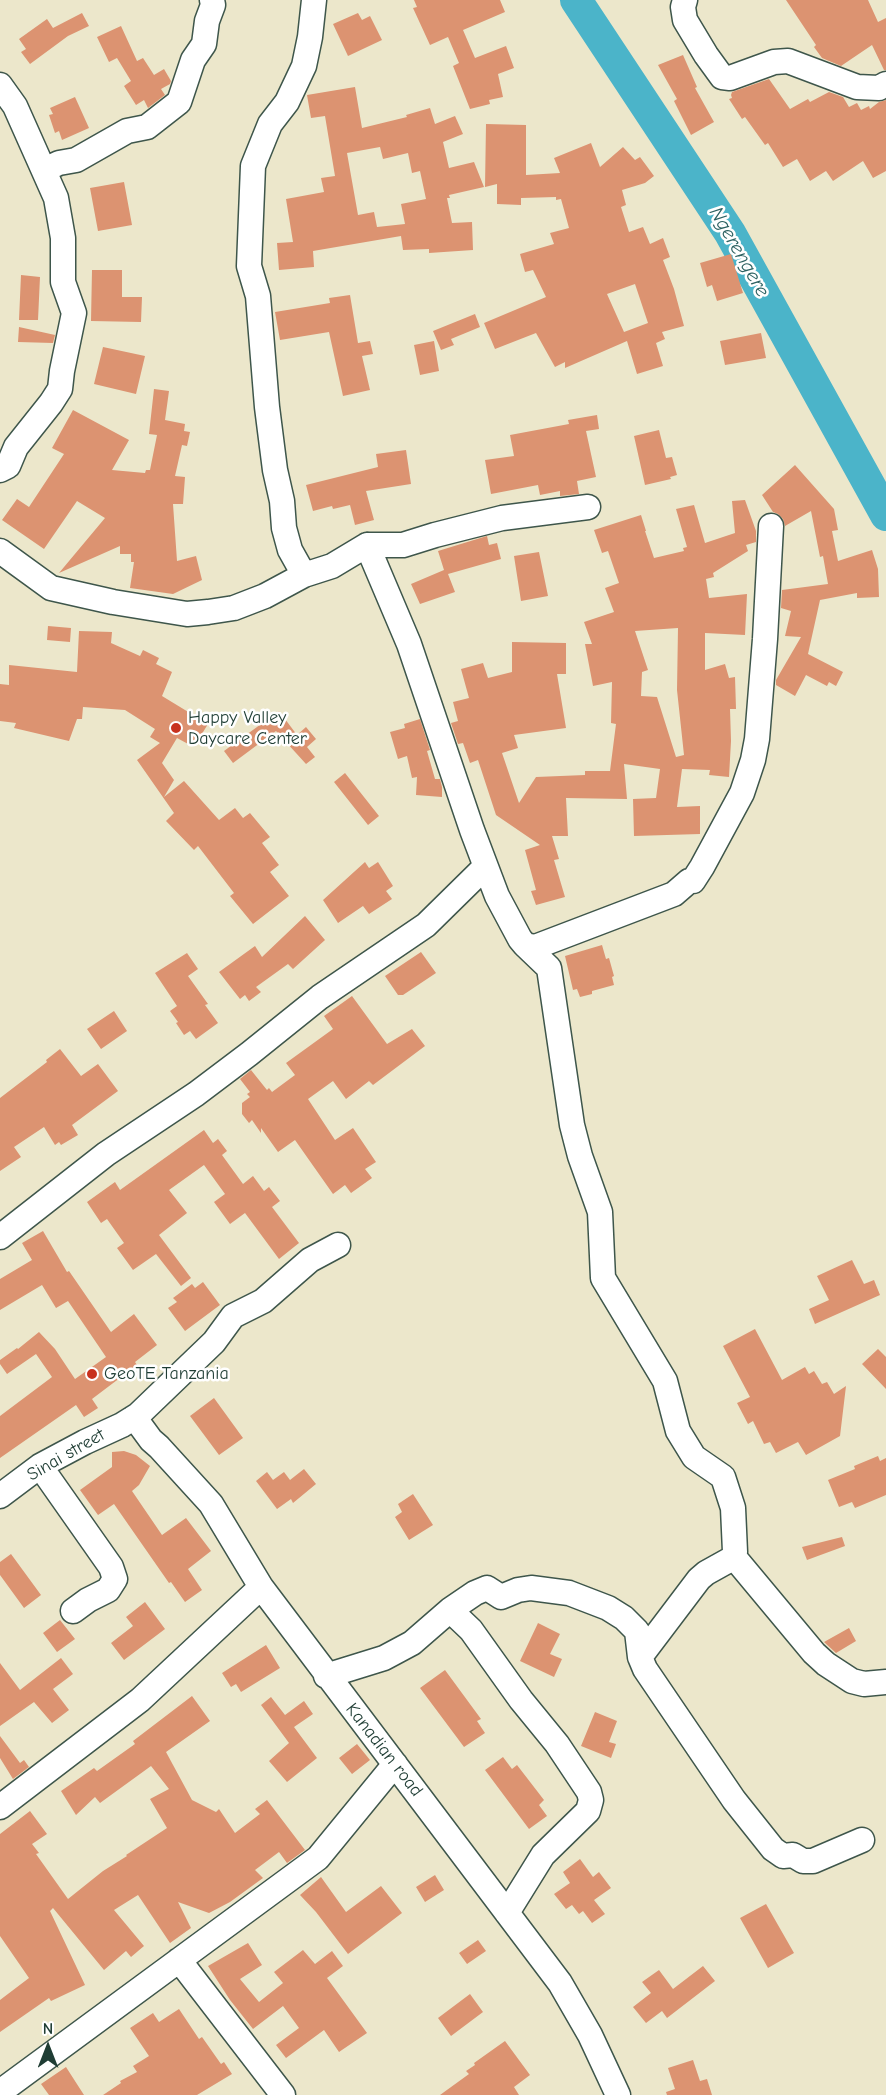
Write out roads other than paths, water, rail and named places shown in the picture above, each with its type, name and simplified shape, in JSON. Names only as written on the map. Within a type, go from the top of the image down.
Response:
[{"type":"street","points":[[44,170],[59,163],[76,160],[127,131],[147,127],[179,102],[193,60],[204,44],[212,0]]},
{"type":"street","points":[[304,575],[290,550],[284,528],[267,407],[258,296],[249,266],[253,166],[270,124],[287,102],[304,66],[314,0]]},
{"type":"street","points":[[685,0],[683,7],[685,20],[722,77],[730,78],[774,62],[788,61],[857,87],[879,88],[886,84]]},
{"type":"street","points":[[0,85],[15,106],[56,198],[63,238],[63,282],[74,313],[60,389],[16,447],[8,466],[0,470]]},
{"type":"street","points":[[0,551],[51,588],[113,602],[187,614],[234,608],[265,596],[304,575],[332,566],[367,545],[403,545],[502,518],[588,507]]},
{"type":"street","points":[[525,945],[535,947],[543,945],[674,894],[689,881],[693,881],[702,867],[741,792],[753,760],[757,740],[765,639],[771,526]]},
{"type":"street","points":[[367,545],[409,644],[485,867],[514,930],[525,945],[549,968],[572,1125],[579,1156],[600,1212],[603,1278],[665,1381],[678,1431],[694,1457],[723,1478],[733,1508],[734,1557],[814,1653],[826,1664],[857,1683],[886,1682]]},
{"type":"street","points":[[0,1237],[106,1154],[196,1094],[320,997],[426,925],[485,867]]},
{"type":"street","name":"Sinai street","points":[[0,1496],[40,1466],[133,1418],[155,1401],[214,1342],[232,1316],[262,1301],[310,1260],[338,1245]]},
{"type":"street","name":"Kanadian road","points":[[133,1418],[211,1504],[261,1587],[560,1983],[590,2035],[610,2091]]},
{"type":"street","points":[[40,1466],[111,1567],[115,1579],[108,1590],[88,1600],[74,1611]]},
{"type":"street","points":[[640,1657],[699,1579],[706,1572],[725,1564],[734,1557]]},
{"type":"street","points":[[0,1807],[140,1700],[261,1587]]},
{"type":"street","points":[[326,1676],[384,1658],[412,1643],[450,1610],[475,1593],[488,1588],[501,1597],[518,1590],[531,1588],[569,1593],[608,1608],[638,1631],[640,1657],[645,1669],[734,1800],[773,1849],[783,1856],[793,1855],[803,1861],[813,1861],[862,1840]]},
{"type":"street","points":[[450,1610],[471,1630],[521,1700],[557,1744],[589,1792],[591,1800],[588,1811],[543,1855],[507,1913]]},
{"type":"street","points":[[0,2092],[318,1858],[395,1764]]},
{"type":"street","points":[[179,1960],[283,2095]]},
{"type":"waterway","name":"Ngerengere","points":[[576,0],[730,233],[886,515]]},
{"type":"place","name":"Happy Valley Daycare Center","points":[[176,728]]},
{"type":"place","name":"GeoTE Tanzania","points":[[92,1374]]}]
